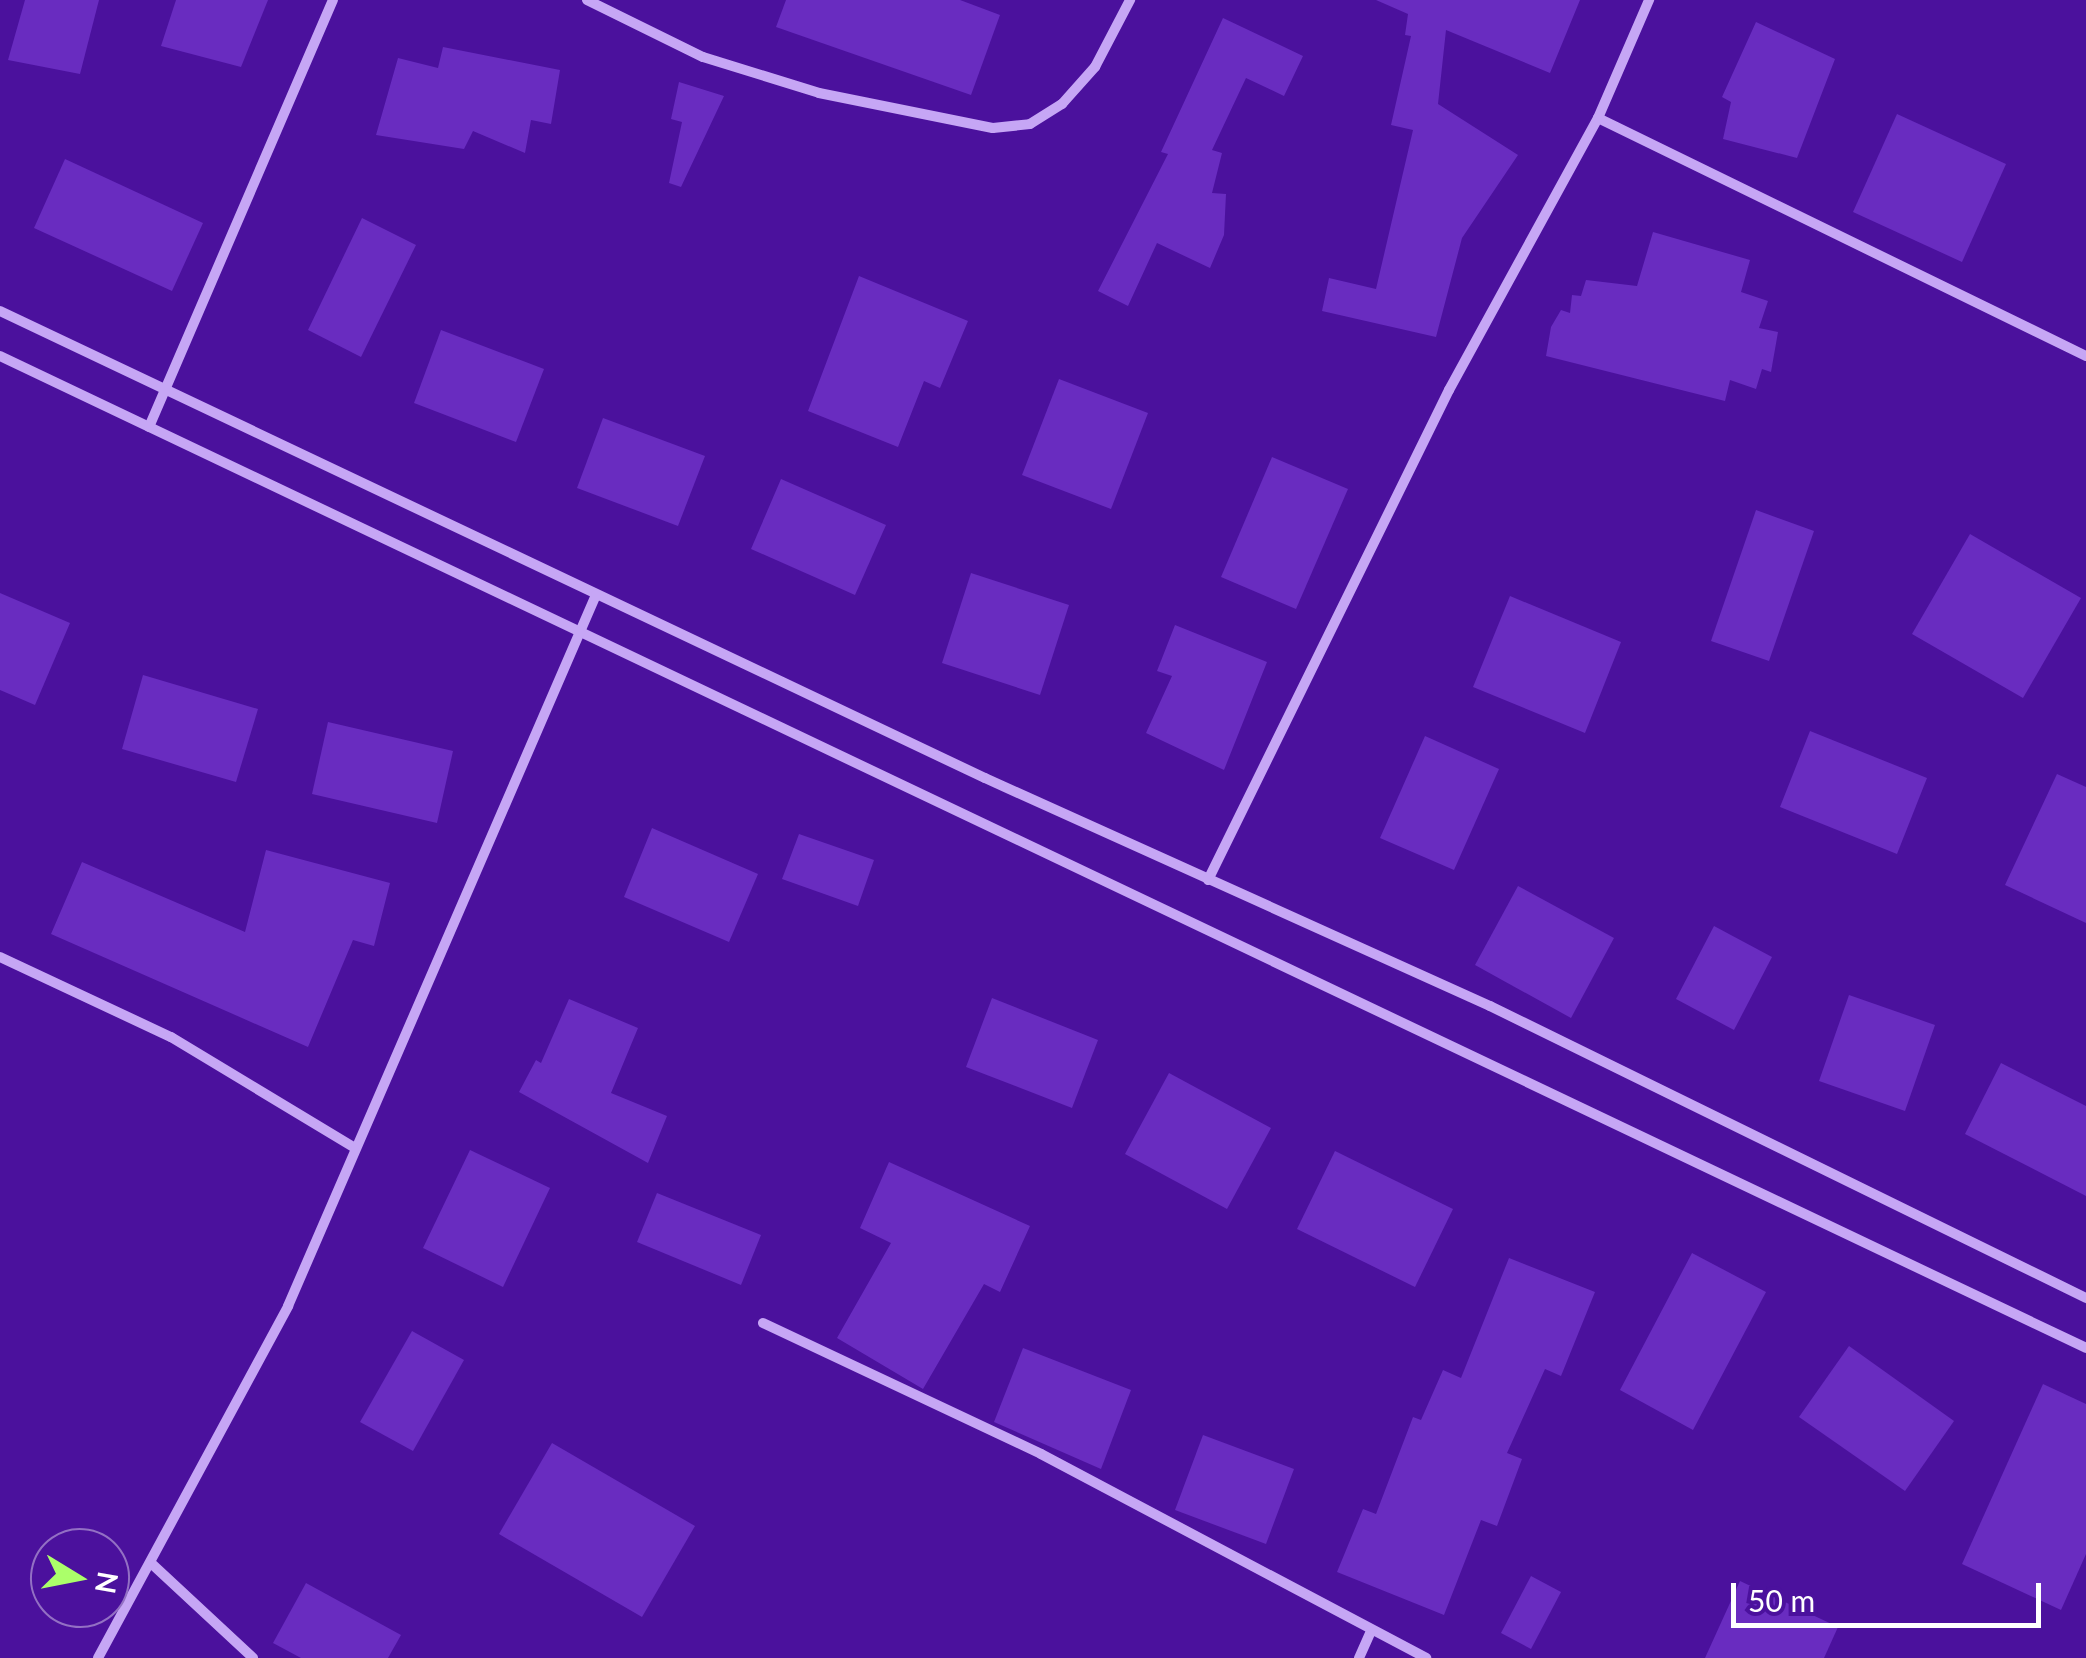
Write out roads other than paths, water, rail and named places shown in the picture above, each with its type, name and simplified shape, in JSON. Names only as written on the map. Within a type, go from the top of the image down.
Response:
[{"type":"street","points":[[149,427],[333,0]]},
{"type":"street","points":[[588,0],[753,72],[993,128],[1030,124],[1062,104],[1095,67],[1130,0]]},
{"type":"street","points":[[1208,880],[1449,390],[1598,118],[1649,0]]},
{"type":"street","points":[[1598,118],[2086,356]]},
{"type":"street","points":[[0,311],[169,386],[596,595],[1208,880],[1490,1006],[2086,1298]]},
{"type":"street","points":[[0,356],[578,635],[1169,906],[2086,1348]]},
{"type":"street","points":[[98,1658],[288,1306],[596,595]]},
{"type":"street","points":[[0,957],[170,1037],[354,1147]]},
{"type":"street","points":[[763,1323],[1041,1454],[1426,1658]]},
{"type":"street","points":[[152,1564],[252,1658]]},
{"type":"street","points":[[1359,1658],[1371,1631]]}]
